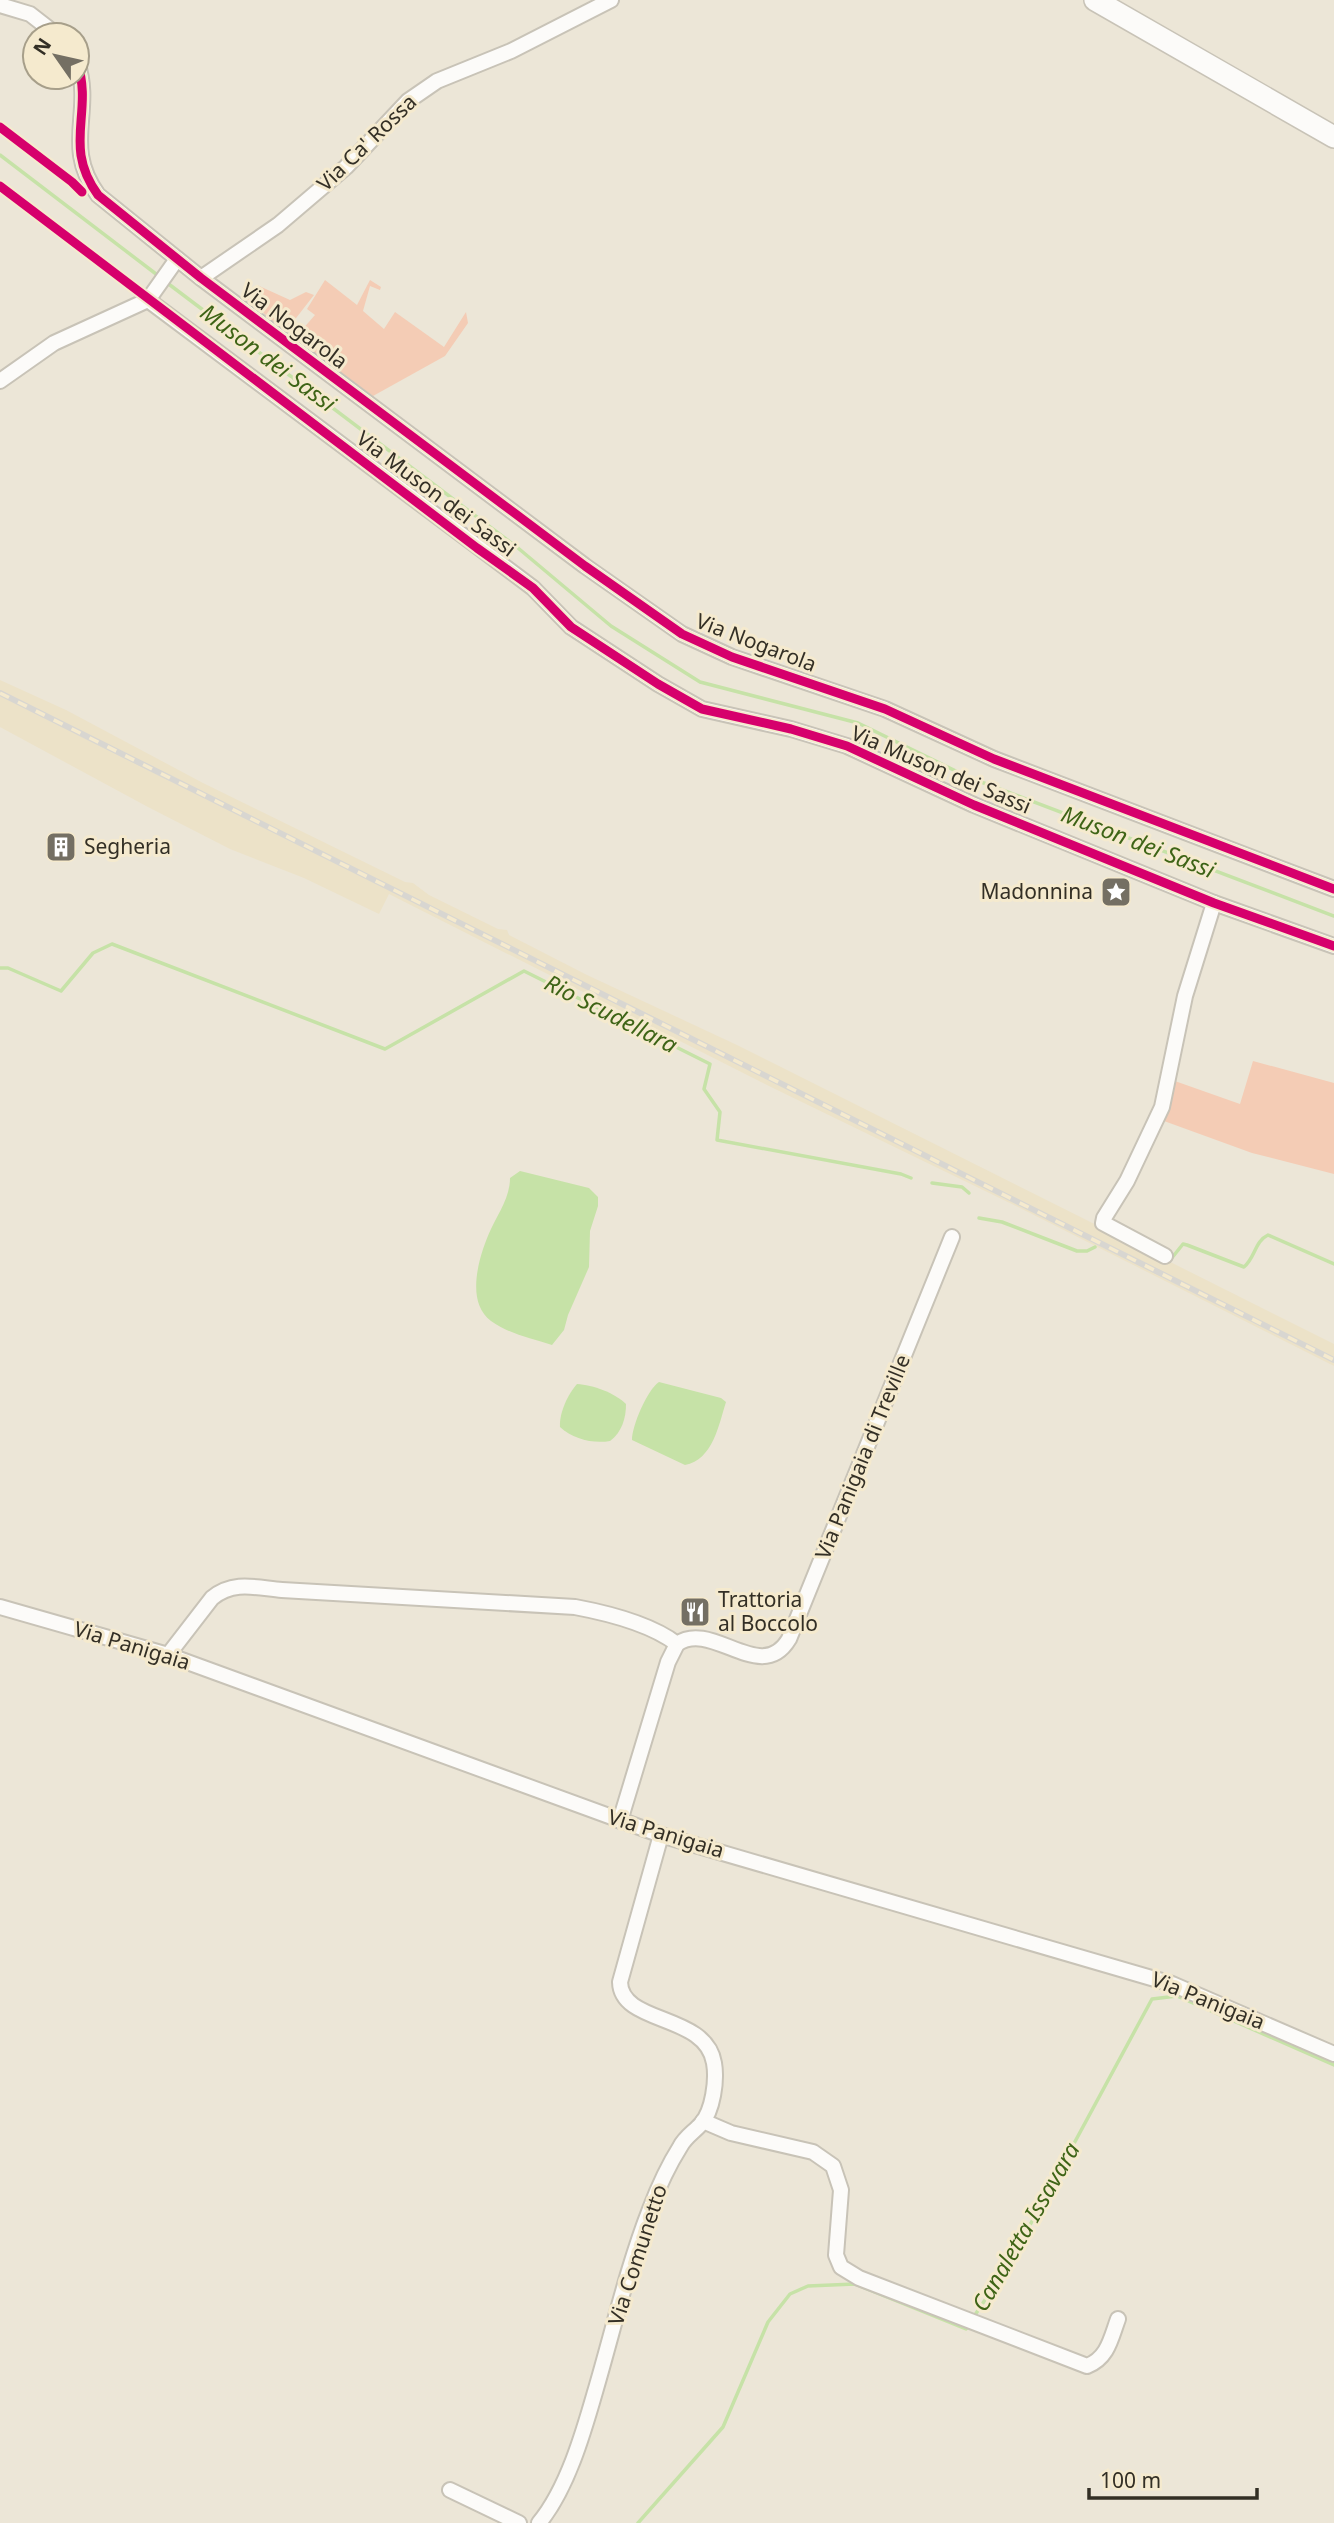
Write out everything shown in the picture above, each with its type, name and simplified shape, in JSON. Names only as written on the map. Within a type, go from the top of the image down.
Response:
[{"type":"highway","points":[[1095,0],[1334,137]]},
{"type":"street","points":[[22,0],[30,14]]},
{"type":"street","name":"Via Ca' Rossa","points":[[201,278],[278,225],[346,167],[408,101],[437,81],[511,51],[611,0]]},
{"type":"street","points":[[1,2],[30,14],[39,21]]},
{"type":"street","points":[[84,91],[79,153],[89,182],[104,200],[176,261],[201,278]]},
{"type":"street","points":[[0,381],[54,343],[150,296],[176,261]]},
{"type":"street","name":"Via Nogarola","points":[[201,278],[574,558],[682,634],[732,657],[885,709],[994,760],[1334,889]]},
{"type":"street","name":"Via Muson dei Sassi","points":[[150,296],[533,588],[571,627],[681,699],[702,709],[791,729],[847,746],[974,805],[1214,903],[1334,946]]},
{"type":"street","points":[[1165,1256],[1103,1223],[1128,1181],[1162,1107],[1185,996],[1214,903]]},
{"type":"street","name":"Via Panigaia di Treville","points":[[168,1654],[212,1598],[221,1591],[239,1586],[575,1607],[613,1615],[667,1637],[677,1644],[694,1638],[746,1653],[774,1655],[785,1646],[952,1237]]},
{"type":"street","name":"Via Panigaia","points":[[0,1607],[168,1654],[662,1835],[1172,1984],[1334,2054]]},
{"type":"street","points":[[620,1821],[668,1662],[677,1644]]},
{"type":"street","name":"Via Comunetto","points":[[540,2523],[556,2495],[579,2443],[650,2209],[681,2144],[707,2116],[712,2097],[714,2062],[710,2051],[694,2033],[635,2006],[620,1992],[620,1982],[635,1923],[662,1835]]},
{"type":"street","points":[[703,2121],[731,2133],[813,2152],[833,2166],[841,2190],[836,2255],[842,2267],[859,2278],[1087,2366],[1097,2362],[1105,2353],[1118,2319]]},
{"type":"street","points":[[450,2490],[519,2523]]},
{"type":"shaded area","points":[[325,280],[357,305],[370,280],[381,287],[380,290],[370,286],[363,311],[384,329],[395,312],[444,347],[466,312],[468,323],[445,356],[373,396],[294,339],[315,315],[307,309]]},
{"type":"shaded area","points":[[257,285],[290,300],[306,292],[314,295],[286,331],[246,299]]},
{"type":"shaded area","points":[[0,680],[66,710],[203,783],[405,882],[413,883],[429,895],[498,929],[507,930],[509,935],[587,975],[737,1045],[1334,1344],[1334,1366],[389,894],[379,914],[304,878],[230,849],[148,807],[0,727]]},
{"type":"shaded area","points":[[1253,1061],[1334,1083],[1334,1174],[1252,1153],[1164,1121],[1172,1080],[1240,1104]]},
{"type":"shaded area","points":[[520,1171],[589,1188],[598,1197],[590,1231],[589,1267],[564,1330],[552,1345],[520,1335],[491,1321],[478,1302],[476,1289],[479,1263],[506,1198],[510,1178]]},
{"type":"shaded area","points":[[659,1382],[721,1398],[726,1402],[713,1440],[695,1462],[685,1465],[632,1440],[641,1409]]},
{"type":"shaded area","points":[[577,1384],[603,1390],[626,1404],[622,1424],[610,1441],[583,1440],[560,1427],[565,1404]]},
{"type":"waterway","name":"Muson dei Sassi","points":[[0,155],[160,277]]},
{"type":"waterway","name":"Muson dei Sassi","points":[[166,282],[518,548],[611,626],[700,682],[858,723],[968,777],[1334,916]]},
{"type":"waterway","name":"Rio Scudellara","points":[[0,968],[8,968],[61,991],[93,953],[112,944],[385,1049],[524,971],[710,1064],[704,1089],[720,1112],[717,1140],[911,1178]]},
{"type":"waterway","name":"Rio Scudellara","points":[[932,1183],[962,1187],[969,1193]]},
{"type":"waterway","name":"Rio Scudellara","points":[[979,1218],[1002,1222],[1077,1251],[1087,1251],[1095,1247]]},
{"type":"waterway","name":"Rio Scudellara","points":[[1171,1259],[1183,1244],[1244,1267],[1260,1241],[1268,1235],[1334,1264]]},
{"type":"waterway","name":"Canaletta Issavara","points":[[973,2318],[1010,2262],[1152,1999],[1177,1996],[1334,2065]]},
{"type":"waterway","name":"Canaletta Issavara","points":[[638,2523],[723,2427],[768,2322],[790,2294],[808,2286],[855,2284],[966,2329],[969,2325]]},
{"type":"railway","points":[[0,693],[1334,1360]]},
{"type":"cycle path","points":[[82,91],[82,161],[87,177],[98,195],[201,278],[585,566],[682,634],[732,657],[885,709],[994,759],[1334,889]]},
{"type":"cycle path","points":[[0,127],[82,192]]},
{"type":"cycle path","points":[[0,186],[533,588],[571,627],[658,684],[702,709],[791,729],[847,746],[974,805],[1214,903],[1334,946]]},
{"type":"place","name":"Segheria","points":[[61,847]]},
{"type":"place","name":"Madonnina","points":[[1116,892]]},
{"type":"place","name":"Trattoria al Boccolo","points":[[695,1612]]}]
